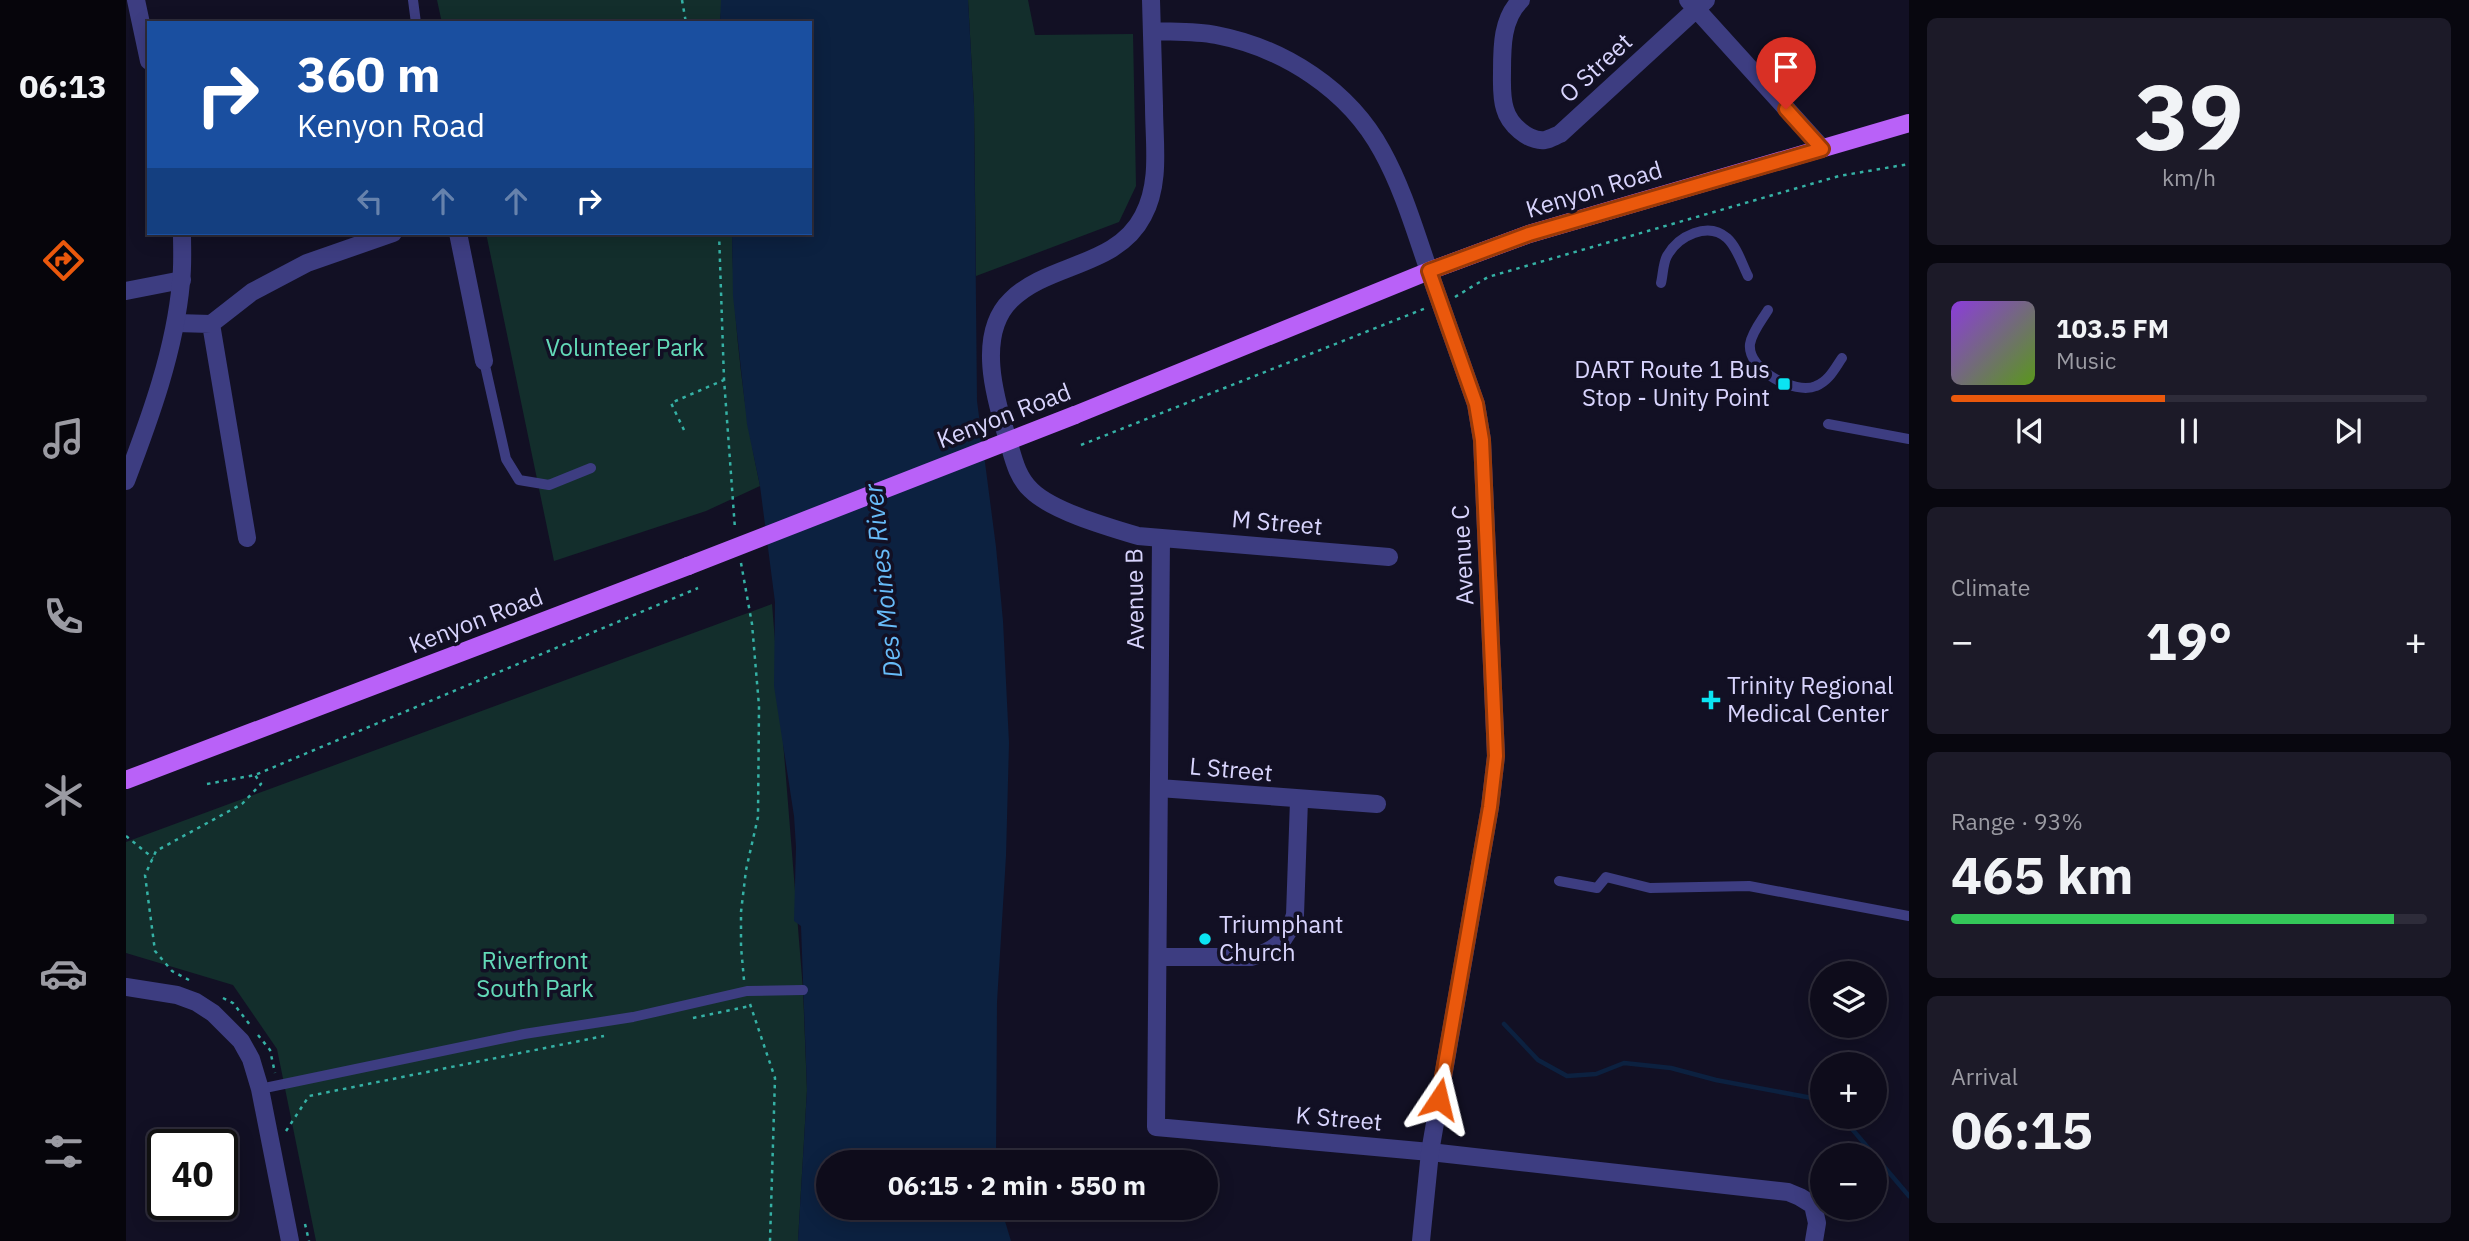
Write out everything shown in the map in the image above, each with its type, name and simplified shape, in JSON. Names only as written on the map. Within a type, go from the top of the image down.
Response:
[{"type":"main road","name":"Kenyon Road","points":[[126,780],[688,566],[1075,415],[1429,271],[1529,234],[1909,123]]},
{"type":"street","name":"Avenue B","points":[[1151,0],[1155,178],[1143,217],[1116,247],[1028,287],[1009,301],[999,318],[990,363],[995,397],[1019,475],[1031,491],[1051,503],[1109,527],[1138,536],[1161,538],[1159,957]]},
{"type":"street","name":"O Street","points":[[1521,0],[1514,7],[1505,30],[1502,55],[1505,111],[1512,123],[1527,136],[1543,140],[1560,134],[1697,3]]},
{"type":"street","points":[[1697,3],[1822,149]]},
{"type":"street","points":[[134,9],[147,54]]},
{"type":"street","name":"Avenue C","points":[[1152,31],[1215,35],[1271,52],[1292,62],[1333,90],[1361,118],[1383,152],[1408,210],[1476,404],[1482,440],[1496,756],[1490,807],[1430,1152],[1421,1241]]},
{"type":"street","points":[[126,481],[156,397],[176,323],[182,280],[181,235]]},
{"type":"street","points":[[176,323],[211,324],[252,292],[307,263],[387,235]]},
{"type":"street","points":[[458,235],[484,361]]},
{"type":"street","points":[[126,292],[182,280]]},
{"type":"street","points":[[211,324],[247,538]]},
{"type":"street","name":"M Street","points":[[1161,538],[1389,558]]},
{"type":"street","name":"L Street","points":[[1159,788],[1377,804]]},
{"type":"street","name":"L Street","points":[[1159,957],[1251,957],[1265,954],[1289,933],[1295,915],[1299,800]]},
{"type":"street","name":"K Street","points":[[1159,957],[1156,1127],[1430,1152],[1788,1192],[1812,1205],[1817,1223],[1814,1241]]},
{"type":"street","points":[[126,987],[177,995],[196,1002],[213,1013],[241,1041],[269,1087],[290,1241]]},
{"type":"lane","points":[[413,0],[416,21]]},
{"type":"lane","points":[[1661,283],[1666,257],[1679,242],[1694,232],[1711,231],[1727,237],[1748,276]]},
{"type":"lane","points":[[1768,310],[1750,342],[1751,354],[1758,366],[1784,384],[1797,389],[1820,385],[1842,358]]},
{"type":"lane","points":[[484,361],[506,459],[519,480],[549,485],[591,468]]},
{"type":"lane","points":[[1828,424],[1909,439]]},
{"type":"lane","points":[[1559,881],[1597,888],[1606,877],[1650,888],[1749,886],[1909,916]]},
{"type":"lane","points":[[269,1087],[524,1034],[633,1017],[747,991],[803,990]]},
{"type":"path","points":[[682,0],[686,21]]},
{"type":"path","points":[[1081,445],[1441,303],[1460,295],[1488,277],[1839,176],[1909,164]]},
{"type":"path","points":[[719,235],[724,379],[737,536]]},
{"type":"path","points":[[684,430],[671,403],[724,379]]},
{"type":"path","points":[[741,562],[751,624],[759,706],[758,817],[746,870],[741,912],[742,969],[750,1006],[775,1078],[770,1241]]},
{"type":"path","points":[[207,784],[255,775],[698,588]]},
{"type":"path","points":[[196,984],[172,971],[155,951],[145,875],[156,851],[242,804],[261,784],[255,775]]},
{"type":"path","points":[[126,836],[153,858]]},
{"type":"path","points":[[221,997],[233,1003],[270,1050],[269,1087]]},
{"type":"path","points":[[684,1020],[750,1006]]},
{"type":"path","points":[[284,1119],[286,1131],[309,1096],[603,1036]]},
{"type":"path","points":[[304,1217],[309,1241]]},
{"type":"green space","points":[[437,0],[722,2],[720,21],[442,21]]},
{"type":"green space","points":[[968,0],[1028,0],[1035,35],[1133,34],[1136,186],[1119,222],[976,276],[974,106]]},
{"type":"green space","name":"Volunteer Park","points":[[486,235],[732,235],[740,360],[760,486],[706,511],[554,561]]},
{"type":"green space","name":"Riverfront South Park","points":[[772,604],[803,990],[807,1090],[798,1241],[316,1241],[277,1049],[233,985],[126,953],[126,842]]},
{"type":"water","name":"Des Moines River","points":[[721,0],[968,0],[974,106],[977,401],[1003,621],[1009,743],[1006,856],[997,1002],[996,1150],[816,1150],[816,1220],[1005,1220],[1011,1241],[798,1241],[807,1090],[801,926],[794,921],[794,816],[774,686],[775,602],[760,486],[747,424],[733,296],[732,235],[812,235],[812,21],[720,21]]},
{"type":"waterway","points":[[1504,1024],[1538,1060],[1567,1076],[1596,1074],[1624,1063],[1671,1068],[1716,1080],[1810,1098]]},
{"type":"waterway","points":[[1852,1129],[1909,1196]]},
{"type":"place","name":"DART Route 1 Bus Stop - Unity Point","points":[[1784,384]]},
{"type":"place","name":"Trinity Regional Medical Center","points":[[1711,700]]},
{"type":"place","name":"Triumphant Church","points":[[1205,939]]},
{"type":"route","points":[[1439,1099],[1490,807],[1496,756],[1482,440],[1476,404],[1429,271],[1529,234],[1822,149],[1786,109]]}]
